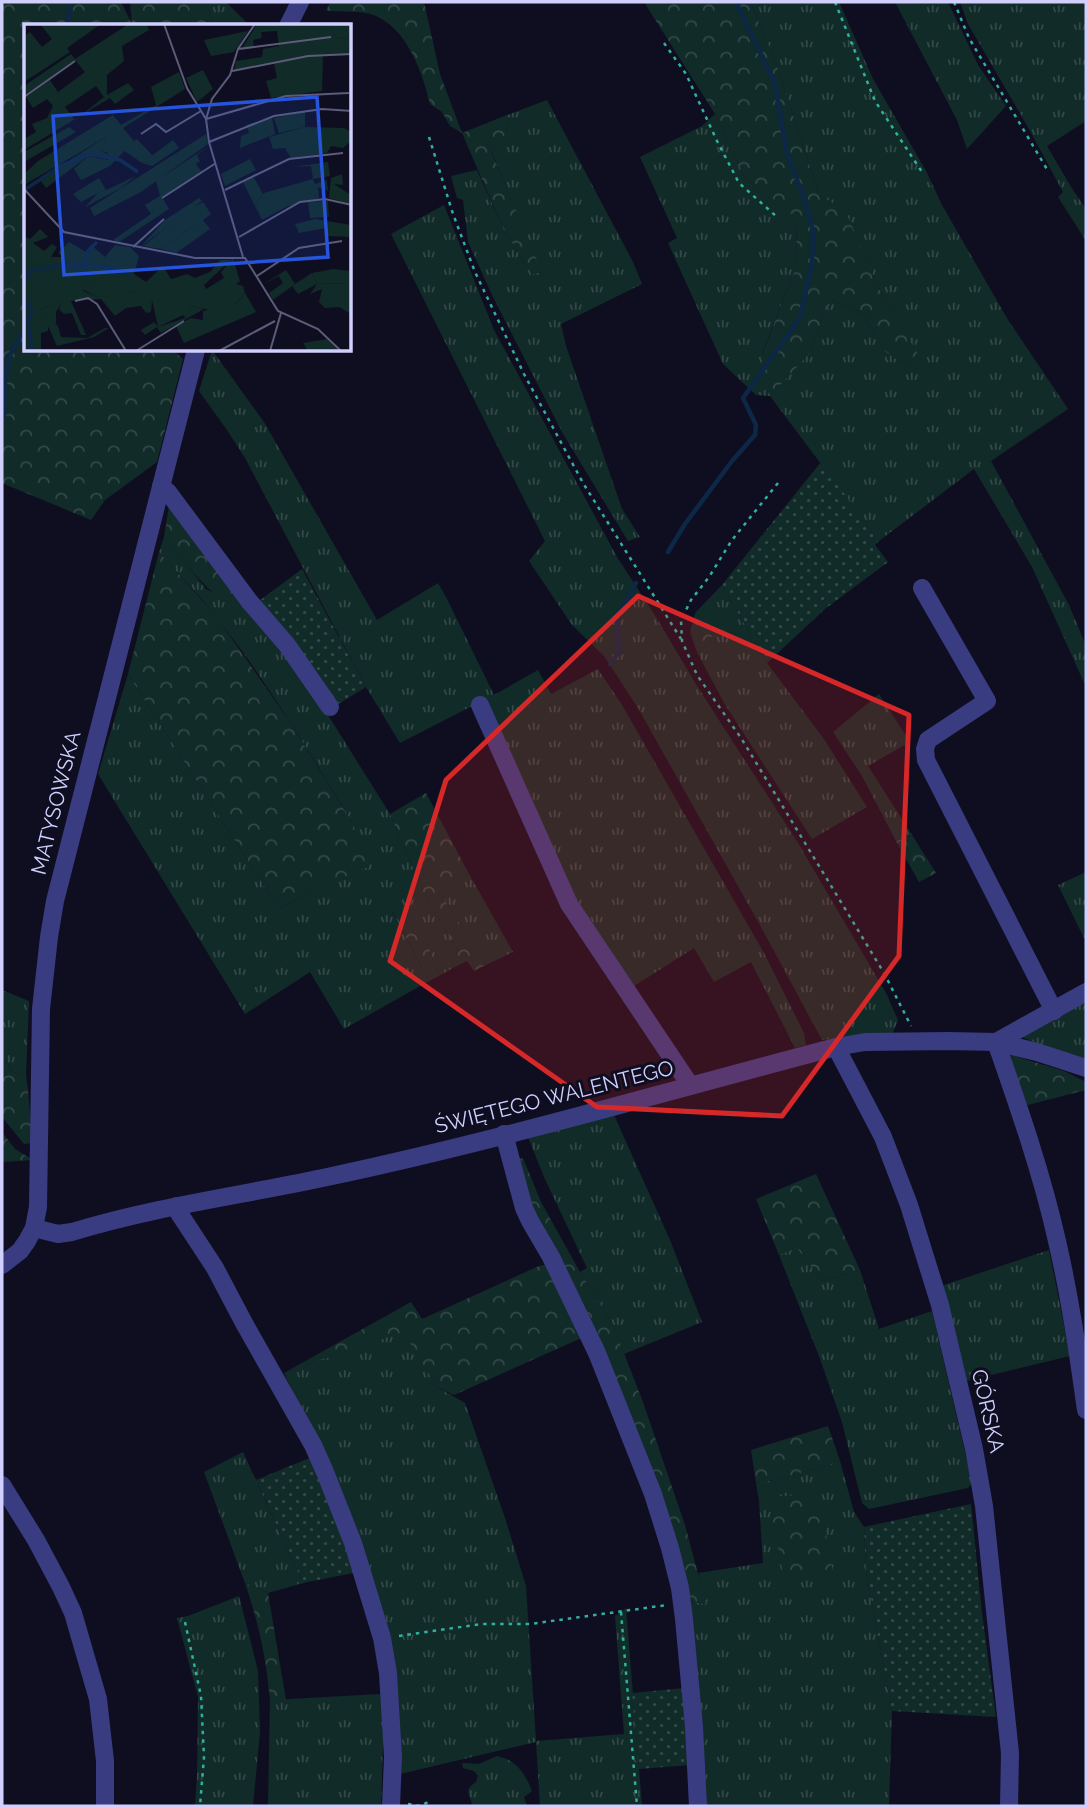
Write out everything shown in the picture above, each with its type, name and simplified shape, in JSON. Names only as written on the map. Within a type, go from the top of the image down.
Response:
[{"type":"street","points":[[289,24],[300,2]]},
{"type":"street","name":"MATYSOWSKA","points":[[2,1265],[20,1251],[34,1228],[38,1193],[41,1009],[49,937],[66,855],[195,352]]},
{"type":"street","points":[[161,486],[287,645],[330,707]]},
{"type":"street","points":[[922,587],[987,701],[928,740],[926,760],[1054,1011]]},
{"type":"street","points":[[480,705],[567,900],[690,1085]]},
{"type":"street","points":[[1086,992],[996,1042],[1028,1134],[1057,1239],[1086,1410]]},
{"type":"street","name":"ŚWIĘTEGO WALENTEGO","points":[[34,1228],[58,1234],[65,1233],[177,1206],[331,1177],[614,1107],[836,1047],[865,1042],[996,1042],[1086,1068]]},
{"type":"street","name":"GÓRSKA","points":[[836,1047],[883,1137],[909,1205],[940,1305],[974,1449],[984,1506],[1010,1753],[1009,1806]]},
{"type":"street","points":[[504,1134],[524,1208],[551,1256],[592,1343],[649,1483],[670,1549],[681,1601],[694,1727],[698,1806]]},
{"type":"street","points":[[177,1206],[215,1268],[313,1445],[353,1544],[382,1638],[388,1673],[393,1757],[391,1802]]},
{"type":"street","points":[[2,1485],[61,1587],[72,1614],[98,1699],[105,1761],[105,1806]]},
{"type":"path","points":[[835,2],[875,101],[924,176]]},
{"type":"path","points":[[954,2],[970,38],[1048,171]]},
{"type":"path","points":[[664,43],[686,74],[740,183],[778,217]]},
{"type":"path","points":[[429,137],[453,214],[475,272],[524,374],[583,483],[682,641],[697,675],[741,738],[884,973],[917,1041]]},
{"type":"path","points":[[682,641],[681,620],[691,600],[709,578],[732,540],[778,483]]},
{"type":"path","points":[[382,1638],[481,1624],[530,1624],[669,1605],[681,1601]]},
{"type":"path","points":[[621,1612],[637,1806]]},
{"type":"path","points":[[185,1622],[201,1696],[204,1757],[200,1806]]},
{"type":"path","points":[[391,1802],[400,1799],[415,1806],[428,1802]]},
{"type":"highlighted area","points":[[638,596],[909,715],[899,956],[782,1116],[597,1107],[390,961],[446,780]]},
{"type":"green space","points":[[2,2],[121,2],[132,24],[24,24],[24,352],[175,352],[183,359],[157,462],[105,500],[91,520],[2,483]]},
{"type":"green space","points":[[130,2],[205,2],[214,24],[132,24]]},
{"type":"green space","points":[[205,2],[226,2],[248,24],[214,24]]},
{"type":"green space","points":[[330,2],[424,2],[440,74],[462,133],[450,126],[442,112],[430,104],[418,67],[397,31],[370,14],[326,11]]},
{"type":"green space","points":[[644,2],[750,2],[776,63],[819,195],[845,210],[882,295],[918,354],[904,364],[884,351],[863,314],[832,300],[809,354],[770,396],[762,355],[796,267],[797,218],[744,176],[715,114]]},
{"type":"green space","points":[[750,2],[839,2],[873,79],[926,171],[942,205],[1008,320],[1068,409],[991,461],[1069,605],[1086,646],[1086,687],[1032,567],[974,469],[879,541],[770,396],[756,395],[723,364],[668,243],[677,238],[640,157],[702,126],[715,114],[744,176],[797,217],[796,267],[762,354],[809,354],[832,300],[863,314],[884,351],[904,364],[917,354],[882,295],[845,211],[819,195],[776,63]]},
{"type":"green space","points":[[895,2],[948,2],[978,65],[1006,106],[967,149],[957,120]]},
{"type":"green space","points":[[960,2],[1086,2],[1086,121],[1047,146],[1086,209],[1086,241],[1058,197],[1063,192],[968,24]]},
{"type":"green space","points":[[547,100],[642,284],[561,324],[566,346],[622,509],[640,537],[628,541],[562,432],[493,297],[468,242],[463,200],[457,198],[451,176],[477,170],[504,230],[532,274],[541,272],[491,150],[508,131],[507,115]]},
{"type":"green space","points":[[507,115],[508,131],[491,151],[542,272],[532,274],[504,230],[462,133]]},
{"type":"green space","points":[[444,205],[494,330],[617,557],[798,843],[886,993],[898,1020],[892,1035],[822,1040],[638,708],[604,656],[572,625],[529,561],[545,541],[391,234]]},
{"type":"green space","points":[[213,352],[264,422],[377,620],[438,583],[494,695],[538,670],[551,694],[598,669],[622,705],[764,953],[804,1033],[806,1045],[795,1048],[751,962],[714,982],[694,948],[634,986],[573,897],[474,705],[400,743],[366,687],[245,458],[199,391]]},
{"type":"green space","points":[[821,462],[879,541],[875,545],[888,562],[825,609],[767,663],[722,585]]},
{"type":"green space","points":[[169,506],[249,609],[238,608],[214,593],[164,537]]},
{"type":"green space","points":[[164,537],[206,589],[249,609],[326,712],[390,814],[424,893],[458,951],[451,969],[439,976],[427,943],[391,910],[429,981],[344,1029],[310,972],[245,1014],[98,774],[128,674],[279,909],[311,891],[353,824],[253,667],[209,609],[159,552]]},
{"type":"green space","points":[[159,552],[216,616],[290,722],[353,824],[368,867],[311,891],[279,909],[128,674]]},
{"type":"green space","points":[[302,569],[366,687],[335,706],[259,601]]},
{"type":"green space","points":[[722,585],[767,663],[824,739],[867,807],[812,839],[724,703],[697,652],[712,642],[710,622],[695,613]]},
{"type":"green space","points":[[695,613],[711,622],[712,642],[697,652],[690,632]]},
{"type":"green space","points":[[879,694],[910,742],[868,766],[912,835],[896,841],[862,776],[833,732]]},
{"type":"green space","points":[[426,793],[468,872],[442,896],[486,965],[474,971],[467,961],[451,969],[458,951],[424,893],[390,814]]},
{"type":"green space","points":[[912,835],[936,873],[919,882],[896,841]]},
{"type":"green space","points":[[468,872],[513,952],[486,965],[442,896]]},
{"type":"green space","points":[[1086,872],[1086,942],[1058,885]]},
{"type":"green space","points":[[391,909],[405,912],[427,943],[439,976],[429,981]]},
{"type":"green space","points":[[2,990],[29,1001],[26,1075],[13,1072],[2,1054]]},
{"type":"green space","points":[[1083,1001],[1086,1006],[1086,1061],[1024,1038],[1023,1033]]},
{"type":"green space","points":[[2,1054],[13,1072],[26,1075],[32,1143],[24,1144],[2,1117]]},
{"type":"green space","points":[[1011,1055],[1064,1071],[1086,1082],[1086,1091],[1024,1106],[1012,1068]]},
{"type":"green space","points":[[614,1115],[670,1240],[702,1322],[624,1354],[613,1325],[580,1272],[587,1268],[528,1137]]},
{"type":"green space","points":[[2,1132],[15,1149],[33,1160],[2,1162]]},
{"type":"green space","points":[[523,1158],[541,1202],[613,1325],[643,1402],[685,1525],[706,1604],[690,1601],[536,1219],[515,1160]]},
{"type":"green space","points":[[816,1174],[860,1270],[822,1281],[797,1248],[779,1255],[756,1199]]},
{"type":"green space","points":[[797,1247],[822,1281],[860,1270],[879,1329],[932,1311],[972,1483],[968,1488],[869,1509],[862,1503],[842,1422],[779,1255]]},
{"type":"green space","points":[[1049,1250],[1070,1356],[966,1381],[941,1286]]},
{"type":"green space","points":[[549,1264],[586,1336],[454,1395],[437,1387],[403,1332],[284,1373],[411,1302],[422,1319],[539,1266]]},
{"type":"green space","points":[[403,1331],[437,1387],[465,1403],[505,1518],[526,1586],[536,1741],[624,1734],[615,1616],[626,1608],[642,1806],[540,1806],[536,1742],[400,1774],[392,1654],[322,1453],[284,1373]]},
{"type":"green space","points":[[828,1426],[840,1461],[780,1479],[756,1483],[751,1450]]},
{"type":"green space","points":[[243,1452],[303,1583],[268,1593],[245,1583],[204,1472]]},
{"type":"green space","points":[[312,1457],[358,1572],[303,1583],[256,1480]]},
{"type":"green space","points":[[840,1461],[854,1512],[864,1527],[866,1571],[892,1711],[889,1806],[703,1806],[690,1601],[705,1604],[698,1573],[763,1563],[756,1483],[780,1479]]},
{"type":"green space","points":[[819,1494],[833,1573],[799,1583],[784,1579],[768,1497]]},
{"type":"green space","points":[[971,1504],[996,1717],[892,1711],[866,1571],[864,1527]]},
{"type":"green space","points":[[245,1583],[268,1593],[286,1700],[270,1700],[261,1641]]},
{"type":"green space","points":[[239,1596],[258,1671],[260,1732],[253,1806],[195,1806],[198,1697],[177,1618]]},
{"type":"green space","points":[[684,1688],[689,1765],[639,1769],[632,1693]]},
{"type":"green space","points":[[381,1694],[384,1714],[381,1806],[268,1806],[270,1700]]},
{"type":"green space","points":[[497,1756],[515,1764],[526,1778],[532,1791],[524,1797],[527,1806],[470,1806],[472,1804],[469,1790],[478,1776],[474,1771],[463,1768],[462,1763],[479,1764]]},
{"type":"waterway","points":[[67,24],[71,2]]},
{"type":"waterway","points":[[668,552],[685,524],[755,435],[756,425],[743,398],[800,318],[812,262],[813,231],[787,154],[775,84],[736,2]]},
{"type":"waterway","points":[[2,419],[9,357],[24,330]]},
{"type":"waterway","points":[[610,664],[619,652],[617,617],[636,583]]}]
